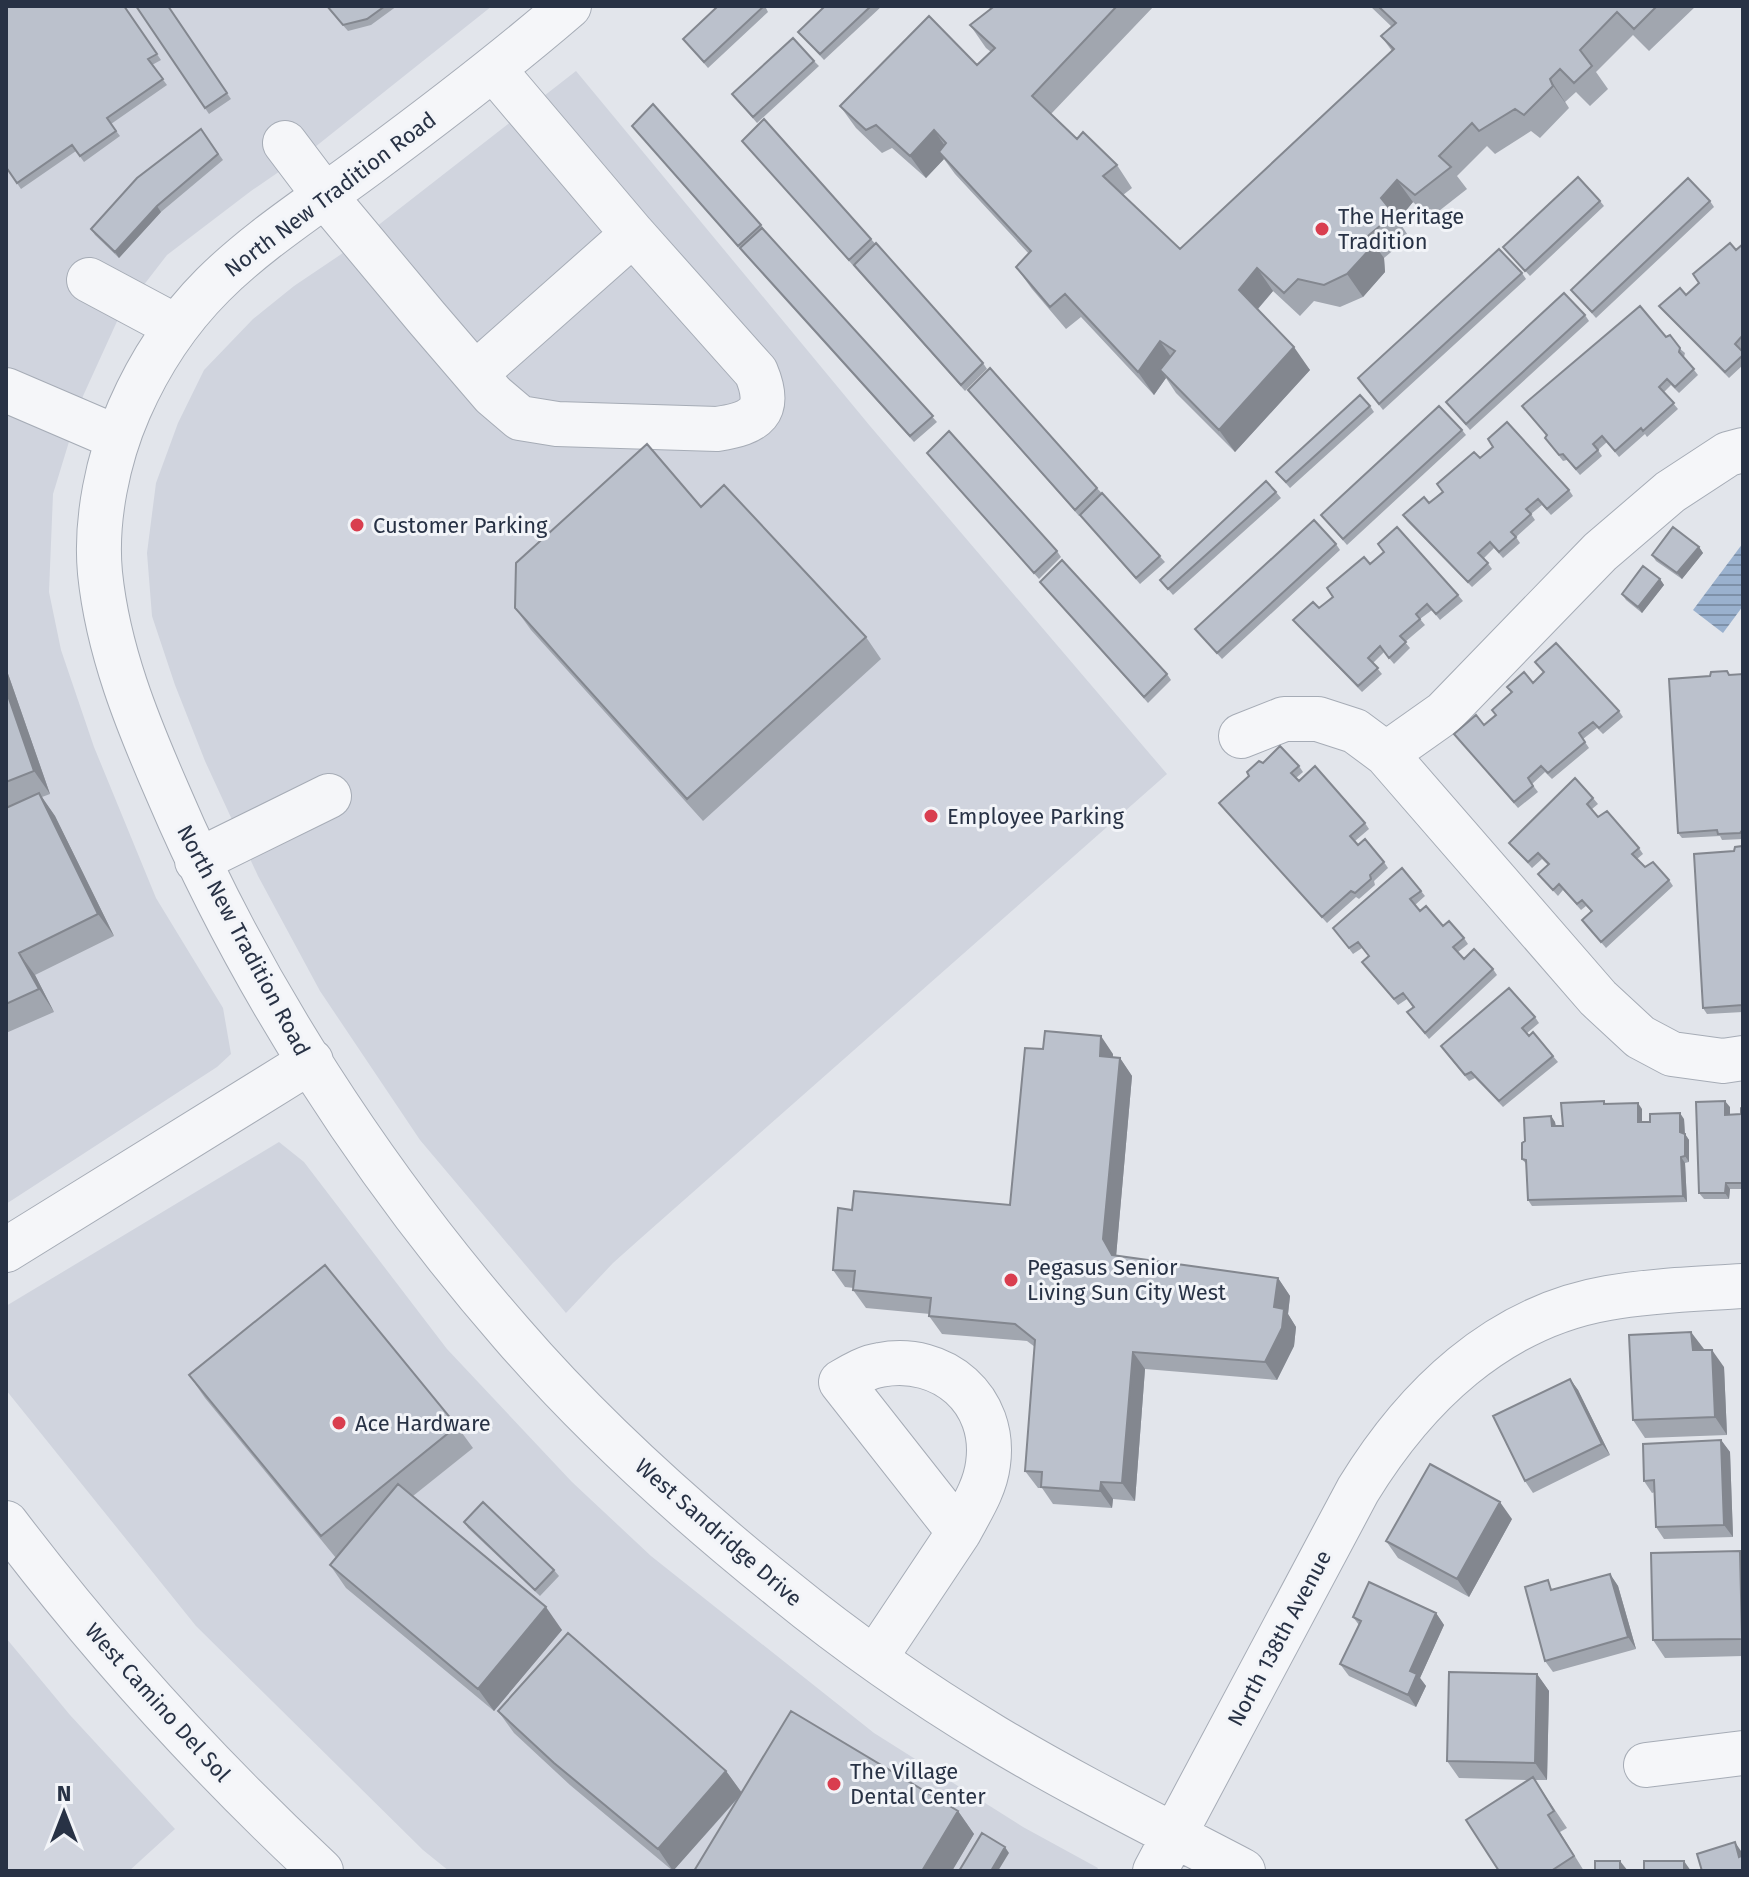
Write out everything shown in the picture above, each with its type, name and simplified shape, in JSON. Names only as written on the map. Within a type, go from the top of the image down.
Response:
[{"type":"street","name":"North New Tradition Road","points":[[6,1250],[311,1061],[252,964],[197,861],[135,717],[113,644],[99,565],[101,522],[118,438],[147,375],[175,326],[235,262],[494,70],[569,6]]},
{"type":"street","points":[[285,143],[325,196],[475,374],[493,395],[520,418],[540,422],[717,429],[742,424],[758,413],[764,402],[764,394],[756,372],[633,234],[494,70]]},
{"type":"street","points":[[475,374],[633,234]]},
{"type":"street","points":[[89,280],[175,326]]},
{"type":"street","points":[[6,390],[118,438]]},
{"type":"street","points":[[1386,754],[1444,713],[1589,563],[1670,492],[1728,454],[1743,450]]},
{"type":"street","points":[[1241,736],[1284,719],[1318,719],[1355,731],[1386,754],[1598,998],[1640,1037],[1672,1054],[1723,1061],[1743,1058]]},
{"type":"street","points":[[197,861],[329,796]]},
{"type":"street","name":"West Sandridge Drive","points":[[311,1061],[378,1161],[512,1335],[572,1400],[641,1467],[712,1529],[785,1592],[875,1658],[989,1734],[1079,1786],[1165,1853],[1243,1871]]},
{"type":"street","name":"North 138th Avenue","points":[[1165,1853],[1358,1490],[1382,1450],[1435,1388],[1493,1342],[1568,1308],[1606,1298],[1669,1290],[1743,1286]]},
{"type":"street","name":"West Camino Del Sol","points":[[6,1523],[61,1596],[188,1741],[321,1871]]},
{"type":"street","points":[[875,1658],[959,1532]]},
{"type":"street","points":[[1646,1765],[1743,1753]]},
{"type":"shaded area","points":[[6,6],[492,6],[315,147],[167,255],[119,317],[83,396],[53,494],[49,592],[61,650],[94,747],[156,898],[223,1008],[231,1054],[217,1067],[6,1204]]},
{"type":"shaded area","points":[[576,71],[870,426],[1167,774],[613,1263],[566,1313],[420,1140],[320,991],[258,876],[205,761],[152,616],[147,553],[156,483],[178,423],[204,370],[253,319],[294,286],[340,255]]},
{"type":"shaded area","points":[[279,1142],[304,1162],[447,1349],[572,1482],[651,1556],[874,1733],[1023,1827],[1098,1868],[1096,1871],[449,1871],[423,1850],[196,1626],[6,1390],[6,1306]]},
{"type":"shaded area","points":[[6,1638],[70,1715],[175,1829],[129,1871],[6,1871]]},
{"type":"water","points":[[1743,543],[1743,606],[1723,633],[1693,610]]},
{"type":"building","points":[[6,6],[124,6],[157,54],[148,59],[163,79],[107,118],[116,131],[80,156],[72,145],[17,183],[6,167]]},
{"type":"building","points":[[136,6],[168,6],[227,93],[205,108]]},
{"type":"building","points":[[327,6],[385,6],[367,19],[343,25]]},
{"type":"building","points":[[718,6],[764,6],[704,62],[683,39]]},
{"type":"building","points":[[825,6],[871,6],[820,54],[798,32]]},
{"type":"building","name":"The Heritage Tradition","points":[[990,6],[1117,6],[1032,96],[1077,139],[1083,132],[1117,165],[1103,176],[1180,249],[1394,49],[1381,36],[1396,23],[1378,6],[1657,6],[1634,29],[1617,12],[1580,50],[1592,66],[1574,83],[1560,69],[1550,79],[1553,86],[1524,115],[1515,109],[1479,131],[1472,123],[1439,156],[1451,167],[1415,195],[1397,180],[1381,198],[1394,214],[1368,236],[1369,250],[1347,274],[1324,285],[1298,279],[1284,293],[1257,268],[1239,290],[1294,347],[1219,430],[1160,370],[1175,351],[1160,341],[1138,372],[1065,294],[1050,307],[1016,267],[1031,251],[939,152],[946,143],[934,130],[910,156],[876,125],[866,130],[840,106],[929,16],[977,65],[995,48],[970,25],[992,8]]},
{"type":"building","points":[[793,38],[814,61],[753,117],[732,94]]},
{"type":"building","points":[[653,104],[761,225],[738,246],[632,126]]},
{"type":"building","points":[[764,119],[871,239],[849,260],[742,141]]},
{"type":"building","points":[[201,129],[218,154],[157,206],[115,252],[91,229],[137,178]]},
{"type":"building","points":[[1578,177],[1600,201],[1525,271],[1503,247]]},
{"type":"building","points":[[1688,178],[1710,201],[1592,312],[1571,290]]},
{"type":"building","points":[[762,228],[933,416],[910,436],[740,248]]},
{"type":"building","points":[[876,243],[983,363],[961,385],[854,265]]},
{"type":"building","points":[[1730,243],[1736,250],[1743,244],[1743,335],[1735,344],[1743,355],[1725,372],[1659,306],[1680,288],[1686,295],[1699,283],[1693,274]]},
{"type":"building","points":[[1499,249],[1522,273],[1379,404],[1358,378]]},
{"type":"building","points":[[1564,293],[1585,315],[1466,424],[1446,402]]},
{"type":"building","points":[[1640,306],[1666,337],[1670,335],[1680,348],[1679,352],[1694,369],[1675,387],[1667,379],[1659,387],[1674,403],[1643,431],[1641,428],[1615,451],[1602,436],[1593,444],[1598,450],[1576,469],[1563,454],[1559,455],[1545,438],[1547,435],[1522,406]]},
{"type":"building","points":[[990,368],[1097,488],[1075,510],[968,390]]},
{"type":"building","points":[[1360,395],[1370,406],[1286,482],[1276,472]]},
{"type":"building","points":[[1439,406],[1462,430],[1343,539],[1321,515]]},
{"type":"building","points":[[1507,422],[1569,490],[1547,509],[1538,499],[1526,509],[1531,514],[1511,532],[1516,537],[1499,552],[1490,542],[1478,553],[1488,563],[1468,582],[1403,515],[1424,497],[1429,503],[1443,492],[1437,484],[1474,452],[1480,458],[1493,447],[1488,439]]},
{"type":"building","points":[[949,431],[1057,551],[1034,573],[927,453]]},
{"type":"building","points":[[647,444],[701,507],[724,485],[866,637],[687,799],[515,608],[516,563]]},
{"type":"building","points":[[1266,481],[1276,492],[1168,589],[1160,580]]},
{"type":"building","points":[[1102,493],[1160,556],[1136,578],[1080,515]]},
{"type":"building","points":[[1314,520],[1336,544],[1217,653],[1195,629]]},
{"type":"building","points":[[1397,527],[1458,595],[1436,614],[1427,604],[1416,614],[1420,619],[1400,636],[1406,642],[1389,658],[1380,646],[1368,658],[1378,668],[1358,686],[1293,620],[1313,602],[1319,608],[1333,597],[1327,588],[1364,557],[1370,564],[1384,552],[1378,544]]},
{"type":"building","points":[[1673,527],[1699,547],[1677,573],[1652,555]]},
{"type":"building","points":[[1062,560],[1167,674],[1144,697],[1040,582]]},
{"type":"building","points":[[1643,566],[1660,579],[1638,607],[1622,594]]},
{"type":"building","points":[[1556,643],[1619,711],[1599,728],[1593,722],[1579,733],[1585,742],[1548,773],[1541,766],[1528,778],[1533,786],[1514,802],[1454,734],[1476,715],[1484,725],[1496,715],[1492,710],[1512,692],[1507,687],[1524,672],[1533,683],[1544,672],[1535,662]]},
{"type":"building","points":[[1727,671],[1729,675],[1743,674],[1743,829],[1740,833],[1718,834],[1717,830],[1678,833],[1669,679],[1710,676],[1711,672]]},
{"type":"building","points":[[6,690],[34,771],[6,782]]},
{"type":"building","points":[[1280,746],[1299,766],[1291,773],[1299,781],[1315,766],[1365,823],[1350,836],[1358,845],[1365,839],[1384,862],[1370,875],[1371,879],[1355,893],[1351,891],[1322,917],[1219,803],[1249,776],[1247,772],[1259,761],[1263,763]]},
{"type":"building","points":[[1575,778],[1593,798],[1587,804],[1598,817],[1607,811],[1639,848],[1632,854],[1645,867],[1653,862],[1669,880],[1601,942],[1582,920],[1592,911],[1582,900],[1577,904],[1559,884],[1553,890],[1538,874],[1549,864],[1538,853],[1528,862],[1509,843]]},
{"type":"building","points":[[39,793],[98,914],[19,953],[39,989],[6,1004],[6,808]]},
{"type":"building","points":[[1743,846],[1743,1008],[1742,1005],[1703,1008],[1694,854],[1734,851],[1735,847]]},
{"type":"building","points":[[1402,868],[1421,891],[1410,899],[1420,911],[1426,906],[1443,926],[1449,921],[1464,938],[1453,947],[1464,959],[1474,949],[1493,969],[1425,1033],[1407,1012],[1414,1007],[1403,993],[1394,999],[1362,962],[1369,956],[1358,942],[1349,948],[1333,928]]},
{"type":"building","points":[[1509,988],[1535,1017],[1522,1028],[1529,1036],[1533,1032],[1553,1056],[1499,1101],[1471,1072],[1465,1075],[1441,1046]]},
{"type":"building","name":"Pegasus Senior Living Sun City West","points":[[1045,1031],[1101,1036],[1100,1056],[1120,1058],[1103,1239],[1112,1255],[1278,1278],[1274,1307],[1284,1309],[1282,1328],[1265,1362],[1133,1352],[1122,1483],[1101,1482],[1100,1491],[1041,1487],[1042,1472],[1025,1471],[1035,1340],[1015,1324],[929,1316],[931,1298],[853,1290],[855,1271],[833,1270],[838,1208],[852,1210],[854,1191],[1010,1205],[1025,1048],[1043,1049]]},
{"type":"building","points":[[1604,1101],[1604,1104],[1638,1103],[1638,1122],[1650,1122],[1650,1114],[1680,1113],[1680,1132],[1685,1134],[1685,1156],[1681,1157],[1683,1196],[1528,1200],[1526,1160],[1522,1159],[1524,1118],[1551,1116],[1552,1126],[1563,1126],[1561,1103]]},
{"type":"building","points":[[1725,1101],[1725,1115],[1741,1114],[1743,1107],[1743,1183],[1726,1183],[1725,1193],[1699,1193],[1696,1102]]},
{"type":"building","name":"Ace Hardware","points":[[325,1265],[457,1426],[321,1536],[189,1375]]},
{"type":"building","points":[[1691,1332],[1693,1350],[1712,1350],[1715,1417],[1633,1420],[1629,1335]]},
{"type":"building","points":[[1570,1379],[1602,1444],[1525,1481],[1493,1416]]},
{"type":"building","points":[[1721,1440],[1724,1525],[1656,1527],[1654,1480],[1644,1481],[1643,1444]]},
{"type":"building","points":[[1430,1464],[1500,1502],[1457,1579],[1386,1541]]},
{"type":"building","points":[[398,1484],[546,1607],[478,1689],[330,1565]]},
{"type":"building","points":[[483,1502],[554,1570],[535,1590],[464,1522]]},
{"type":"building","points":[[1740,1551],[1742,1639],[1653,1640],[1651,1553]]},
{"type":"building","points":[[1610,1574],[1628,1637],[1545,1661],[1525,1587],[1548,1580],[1551,1590]]},
{"type":"building","points":[[1369,1582],[1436,1613],[1410,1671],[1417,1674],[1408,1695],[1340,1664],[1361,1621],[1353,1617]]},
{"type":"building","points":[[568,1633],[726,1771],[658,1849],[554,1763],[498,1711]]},
{"type":"building","points":[[1449,1672],[1537,1674],[1535,1763],[1447,1761]]},
{"type":"building","name":"The Village Dental Center","points":[[791,1711],[958,1811],[922,1871],[694,1871]]},
{"type":"building","points":[[1533,1777],[1554,1811],[1548,1815],[1574,1856],[1551,1871],[1499,1871],[1466,1820]]},
{"type":"building","points":[[982,1833],[1005,1847],[991,1871],[959,1871]]},
{"type":"building","points":[[1735,1842],[1739,1857],[1743,1855],[1743,1871],[1702,1871],[1697,1854]]},
{"type":"building","points":[[1595,1861],[1620,1861],[1620,1871],[1595,1871]]},
{"type":"building","points":[[1644,1861],[1684,1861],[1684,1871],[1644,1871]]},
{"type":"place","name":"The Heritage Tradition","points":[[1322,229]]},
{"type":"place","name":"Customer Parking","points":[[357,525]]},
{"type":"place","name":"Employee Parking","points":[[931,816]]},
{"type":"place","name":"Pegasus Senior Living Sun City West","points":[[1011,1280]]},
{"type":"place","name":"Ace Hardware","points":[[339,1423]]},
{"type":"place","name":"The Village Dental Center","points":[[834,1784]]}]
